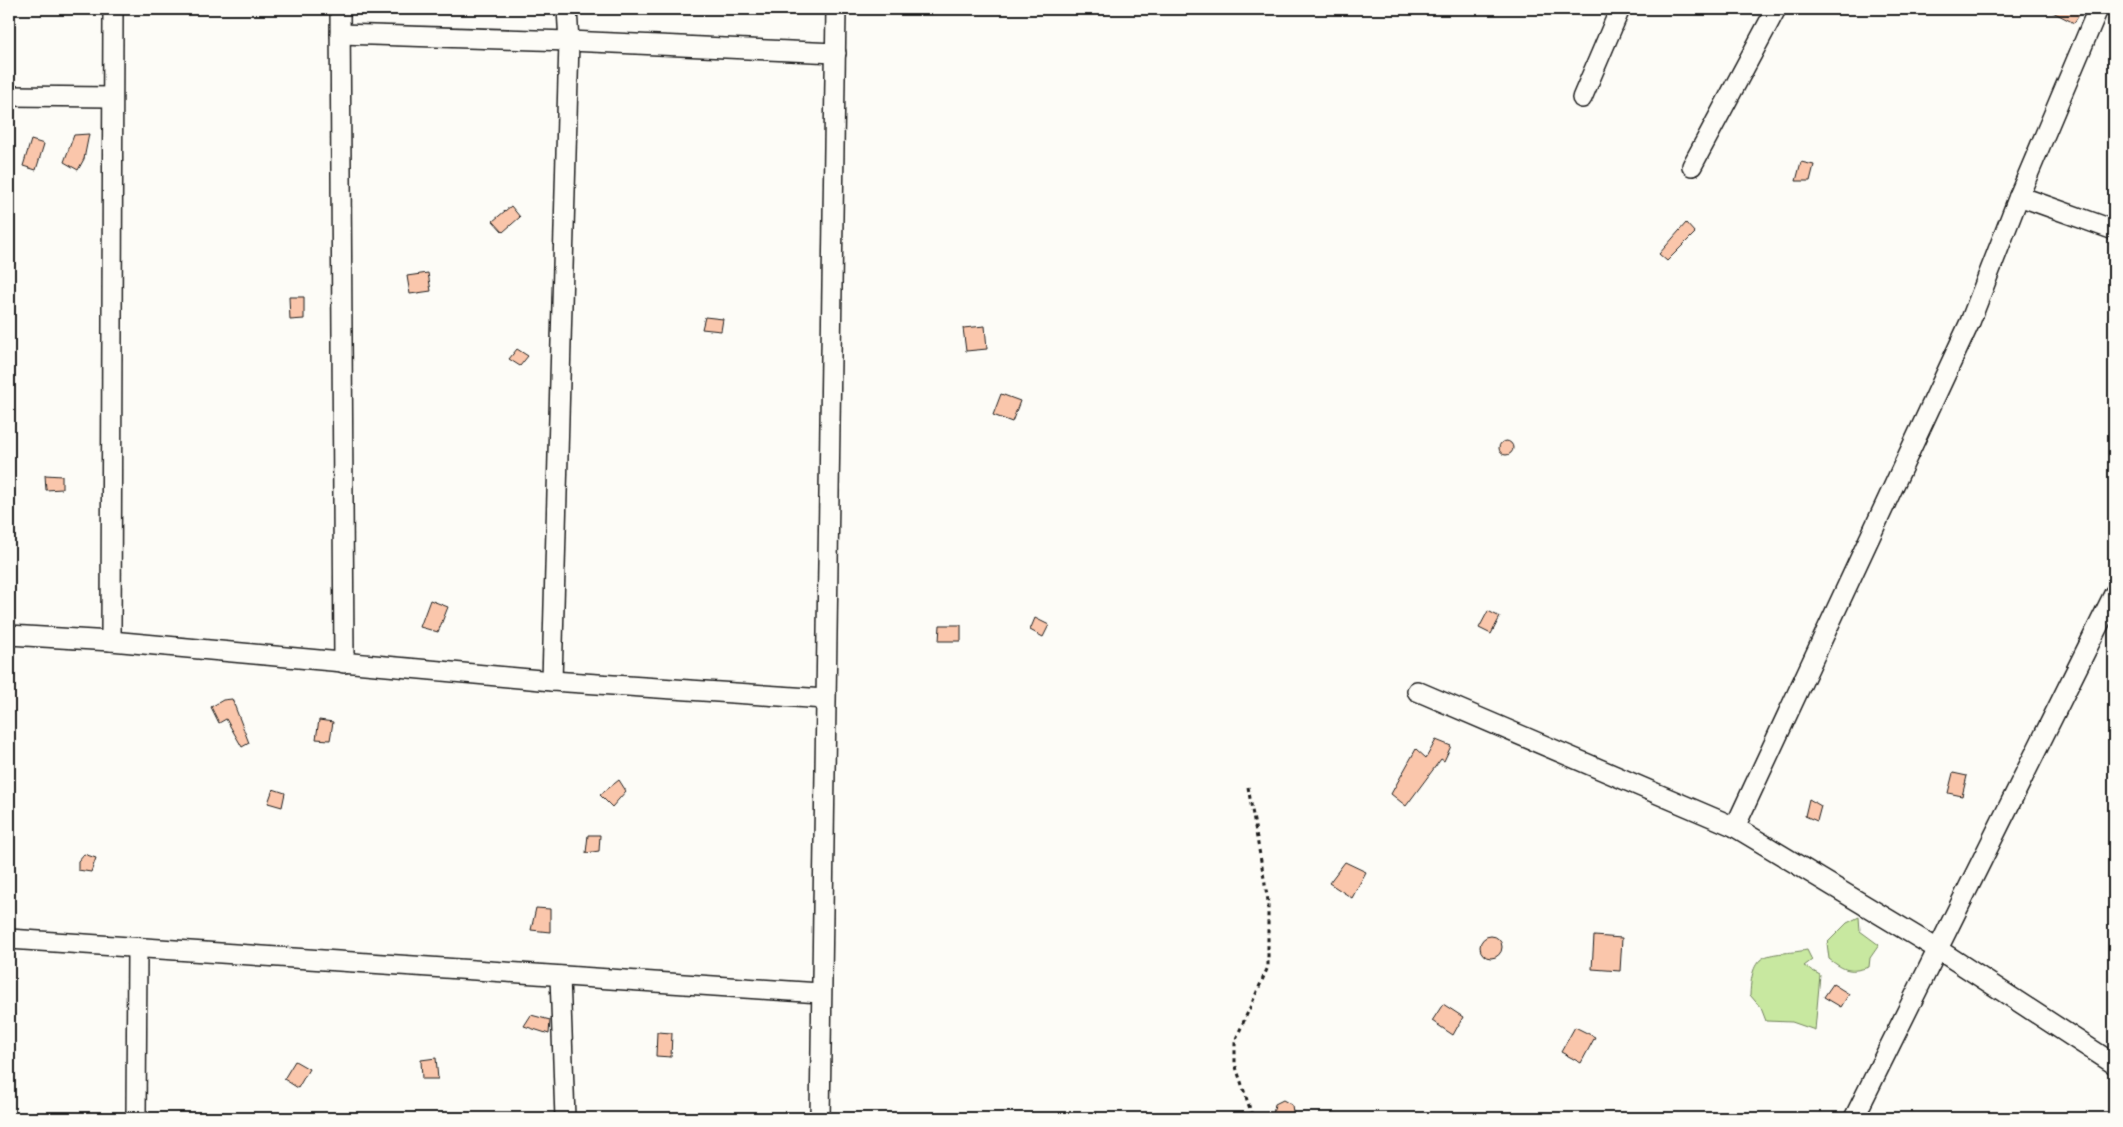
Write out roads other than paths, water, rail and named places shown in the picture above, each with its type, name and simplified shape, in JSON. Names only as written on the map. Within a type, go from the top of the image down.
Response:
[{"type":"street","points":[[111,641],[113,9]]},
{"type":"street","points":[[340,9],[344,664]]},
{"type":"street","points":[[552,681],[568,41],[567,9]]},
{"type":"street","points":[[820,1118],[820,993],[836,9]]},
{"type":"street","points":[[1582,98],[1620,9]]},
{"type":"street","points":[[1692,166],[1776,9]]},
{"type":"street","points":[[1735,827],[1970,322],[2019,196],[2098,9]]},
{"type":"street","points":[[340,34],[568,41],[836,53]]},
{"type":"street","points":[[9,96],[112,97]]},
{"type":"street","points":[[2019,196],[2114,230]]},
{"type":"street","points":[[1854,1118],[2114,594]]},
{"type":"street","points":[[9,634],[111,641],[344,664],[552,681],[825,699]]},
{"type":"street","points":[[1417,691],[1735,827],[1939,950],[2114,1064]]},
{"type":"street","points":[[9,939],[820,993]]},
{"type":"street","points":[[136,1118],[137,948]]},
{"type":"street","points":[[560,976],[565,1118]]}]
